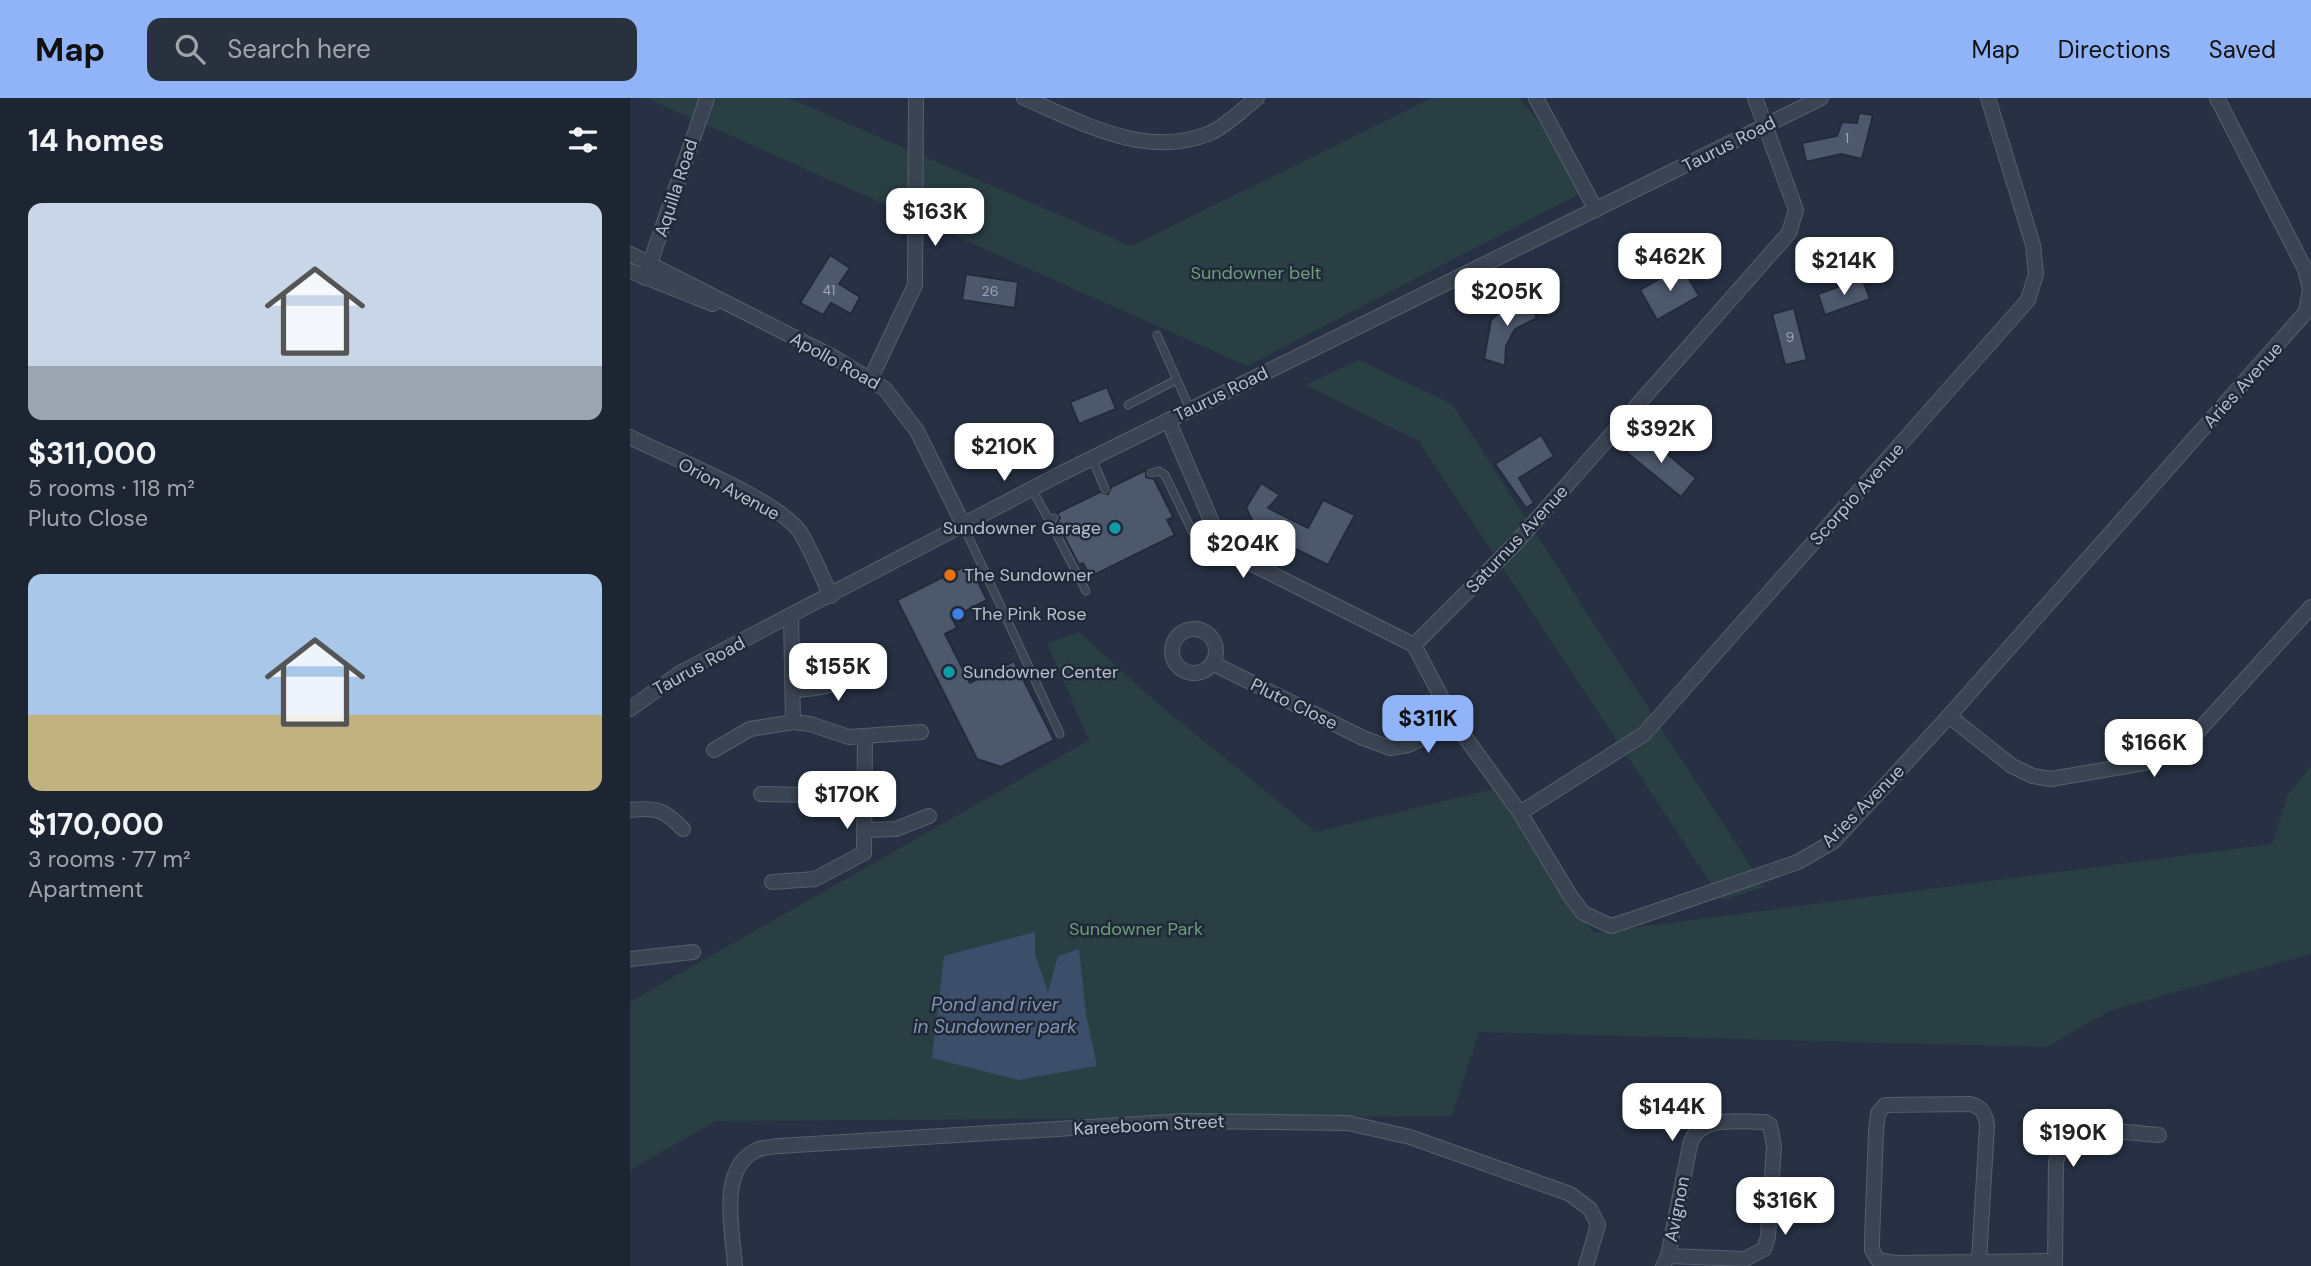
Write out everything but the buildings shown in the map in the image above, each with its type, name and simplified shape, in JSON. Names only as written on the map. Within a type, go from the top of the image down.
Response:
[{"type":"street","name":"Aquilla Road","points":[[645,278],[706,98]]},
{"type":"street","points":[[870,380],[915,285],[916,98]]},
{"type":"street","points":[[1024,98],[1123,139],[1170,141],[1190,140],[1212,132],[1257,98]]},
{"type":"street","points":[[1536,98],[1596,209]]},
{"type":"street","name":"Saturnus Avenue","points":[[1414,645],[1514,545],[1785,239],[1796,219],[1796,210],[1755,98]]},
{"type":"street","name":"Taurus Road","points":[[630,709],[680,673],[831,596],[962,524],[1821,98]]},
{"type":"street","name":"Scorpio Avenue","points":[[1520,813],[1644,734],[2028,300],[2036,274],[2033,245],[1988,98]]},
{"type":"street","name":"Aries Avenue","points":[[1414,645],[1455,723],[1520,813],[1583,913],[1611,926],[1815,853],[1833,841],[1949,716],[2306,312],[2311,289],[2305,269],[2217,98]]},
{"type":"street","name":"Apollo Road","points":[[630,254],[835,358],[885,389],[917,431],[962,524]]},
{"type":"street","name":"Apollo Road","points":[[630,271],[758,319]]},
{"type":"street","points":[[1168,420],[1214,527],[1226,547],[1238,559],[1414,645]]},
{"type":"street","name":"Orion Avenue","points":[[630,437],[753,497],[789,521],[799,531],[831,596]]},
{"type":"street","points":[[1949,716],[2012,766],[2034,776],[2051,779],[2144,763],[2182,749],[2311,607]]},
{"type":"street","points":[[791,616],[793,722]]},
{"type":"street","name":"Pluto Close","points":[[1212,663],[1363,738],[1390,748],[1408,745],[1455,723]]},
{"type":"street","points":[[793,690],[829,688],[866,666]]},
{"type":"street","points":[[714,750],[750,729],[793,722],[810,724],[849,737],[921,732]]},
{"type":"street","points":[[772,883],[806,881],[855,860],[865,850],[865,737]]},
{"type":"street","points":[[761,794],[866,796]]},
{"type":"street","points":[[630,810],[652,808],[664,811],[683,829]]},
{"type":"street","points":[[865,830],[896,829],[929,817]]},
{"type":"street","points":[[630,959],[693,952]]},
{"type":"street","points":[[1979,1260],[1987,1126],[1984,1114],[1977,1105],[1970,1104],[1885,1105],[1878,1113],[1876,1132],[1872,1240],[1874,1256],[1895,1263],[1979,1260],[2055,1263],[2058,1150],[2067,1139],[2090,1132],[2159,1135]]},
{"type":"street","name":"Kareeboom Street","points":[[735,1266],[732,1181],[741,1164],[757,1150],[779,1146],[1186,1121],[1289,1121],[1384,1129],[1570,1195],[1590,1209],[1598,1225],[1586,1266]]},
{"type":"street","name":"Avignon","points":[[1765,1122],[1770,1125],[1774,1146],[1768,1237],[1764,1250],[1745,1259],[1665,1261],[1690,1145],[1698,1130],[1711,1123],[1765,1122]]},
{"type":"lane","points":[[1157,335],[1190,409]]},
{"type":"lane","points":[[1128,405],[1176,380]]},
{"type":"lane","points":[[1092,458],[1105,489]]},
{"type":"lane","points":[[1151,473],[1164,473],[1194,536],[1214,527]]},
{"type":"lane","points":[[1032,489],[1052,519],[1086,591]]},
{"type":"lane","points":[[962,524],[1060,734]]},
{"type":"green space","name":"Sundowner belt","points":[[646,98],[789,98],[1131,246],[1432,98],[1519,98],[1593,187],[1247,366]]},
{"type":"green space","points":[[1359,360],[1452,404],[1764,887],[1722,900],[1419,441],[1305,385]]},
{"type":"green space","name":"Sundowner Park","points":[[1079,632],[1156,702],[1316,832],[1493,789],[1594,933],[2272,844],[2288,794],[2311,766],[2311,954],[2109,1011],[2047,1047],[1479,1032],[1452,1116],[716,1121],[630,1170],[630,1002],[1089,740],[1047,643]]},
{"type":"water","name":"Pond and river in Sundowner park","points":[[1035,932],[1035,954],[1048,992],[1058,956],[1079,949],[1086,1014],[1097,1066],[1018,1080],[932,1058],[944,956]]},
{"type":"place","name":"Sundowner Garage","points":[[1115,528]]},
{"type":"place","name":"The Sundowner","points":[[950,575]]},
{"type":"place","name":"The Pink Rose","points":[[958,614]]},
{"type":"place","name":"Sundowner Center","points":[[949,672]]}]
